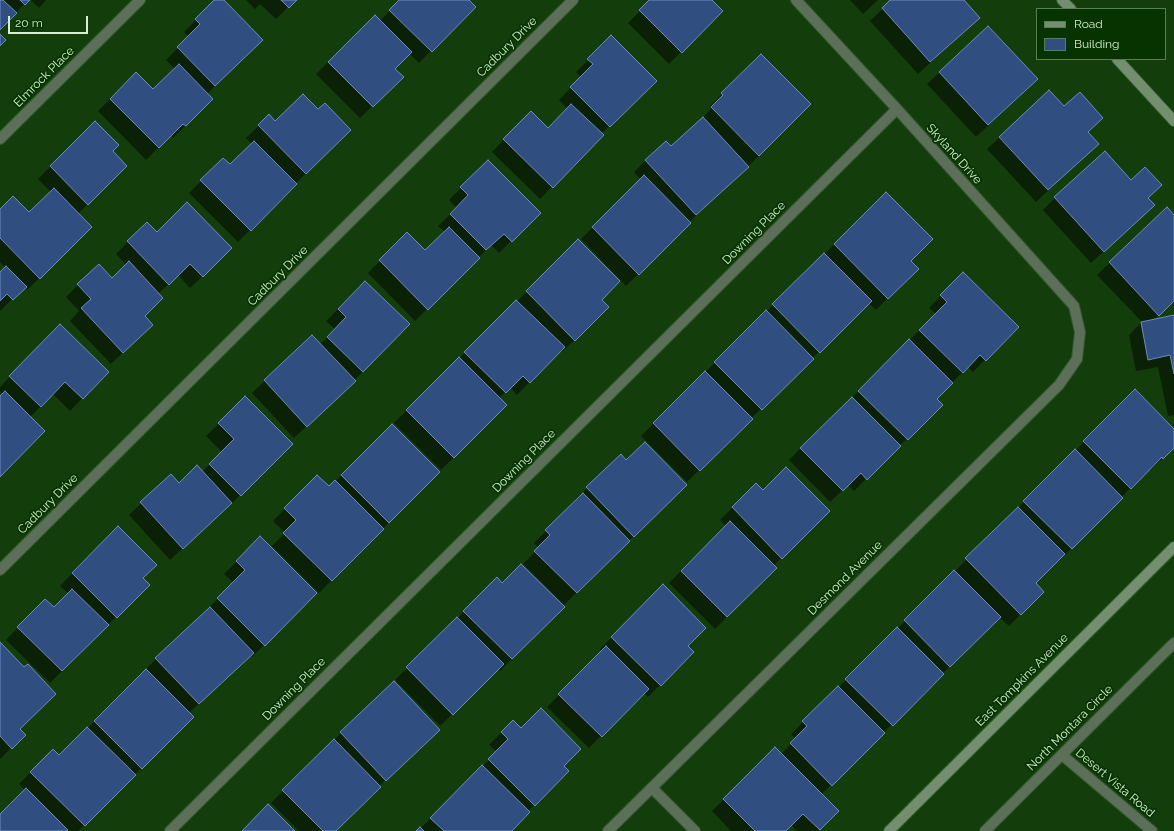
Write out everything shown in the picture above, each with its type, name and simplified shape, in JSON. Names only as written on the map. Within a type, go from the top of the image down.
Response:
[{"type":"street","name":"Elmrock Place","points":[[0,139],[140,0]]},
{"type":"street","name":"Cadbury Drive","points":[[0,570],[574,0]]},
{"type":"street","name":"Skyland Drive","points":[[796,0],[897,109],[1074,306],[1080,332]]},
{"type":"street","points":[[1062,0],[1070,8]]},
{"type":"street","points":[[1118,60],[1174,121]]},
{"type":"street","name":"Downing Place","points":[[170,831],[897,109]]},
{"type":"street","name":"Desmond Avenue","points":[[608,831],[1059,385],[1077,359],[1080,332]]},
{"type":"street","name":"East Tompkins Avenue","points":[[889,831],[1174,547]]},
{"type":"street","name":"North Montara Circle","points":[[985,831],[1174,643]]},
{"type":"street","name":"Desert Vista Road","points":[[1062,755],[1152,831]]},
{"type":"street","points":[[652,788],[695,831]]},
{"type":"building","points":[[0,0],[3,0],[17,13],[0,30]]},
{"type":"building","points":[[20,0],[30,0],[25,5]]},
{"type":"building","points":[[214,0],[224,0],[263,40],[215,86],[177,47],[200,24],[195,19]]},
{"type":"building","points":[[281,0],[297,0],[289,8]]},
{"type":"building","points":[[399,0],[469,0],[476,7],[432,52],[389,10]]},
{"type":"building","points":[[649,0],[712,0],[723,11],[682,53],[639,10]]},
{"type":"building","points":[[890,0],[964,0],[980,18],[930,62],[882,8]]},
{"type":"building","points":[[375,15],[412,52],[395,69],[404,77],[373,107],[328,62]]},
{"type":"building","points":[[988,26],[1038,79],[988,125],[939,72]]},
{"type":"building","points":[[0,34],[6,40],[0,46]]},
{"type":"building","points":[[611,35],[657,81],[610,127],[570,87],[593,64],[587,59]]},
{"type":"building","points":[[761,54],[811,104],[759,156],[711,107],[723,95],[721,93]]},
{"type":"building","points":[[179,64],[213,99],[186,126],[183,124],[159,148],[110,99],[136,72],[153,89]]},
{"type":"building","points":[[1049,90],[1064,106],[1080,92],[1103,118],[1088,132],[1099,144],[1048,190],[999,137]]},
{"type":"building","points":[[303,94],[318,109],[325,103],[351,130],[306,174],[258,125],[269,114],[275,121]]},
{"type":"building","points":[[571,104],[604,135],[553,188],[503,139],[531,111],[548,128]]},
{"type":"building","points":[[703,117],[749,167],[696,215],[645,160],[666,141],[671,146]]},
{"type":"building","points":[[95,121],[119,145],[113,151],[127,166],[88,205],[50,166]]},
{"type":"building","points":[[254,141],[297,184],[251,231],[200,180],[223,158],[230,164]]},
{"type":"building","points":[[1105,151],[1131,180],[1145,167],[1162,185],[1148,198],[1155,205],[1104,252],[1054,197]]},
{"type":"building","points":[[488,160],[541,213],[512,242],[504,234],[486,250],[450,214],[468,195],[460,187]]},
{"type":"building","points":[[644,175],[691,223],[639,275],[592,227]]},
{"type":"building","points":[[54,188],[92,227],[40,279],[0,238],[0,209],[13,196],[29,212]]},
{"type":"building","points":[[886,192],[933,239],[911,261],[919,269],[888,299],[834,244]]},
{"type":"building","points":[[187,202],[232,248],[203,277],[190,264],[169,285],[127,241],[147,222],[157,232]]},
{"type":"building","points":[[1167,207],[1174,215],[1174,301],[1159,316],[1109,262]]},
{"type":"building","points":[[449,227],[480,258],[428,310],[379,260],[407,232],[425,250]]},
{"type":"building","points":[[578,239],[620,281],[602,300],[609,307],[575,341],[526,291]]},
{"type":"building","points":[[824,253],[872,301],[820,353],[772,304]]},
{"type":"building","points":[[129,261],[163,298],[145,316],[153,325],[123,353],[81,308],[91,299],[77,284],[99,264],[112,278]]},
{"type":"building","points":[[6,266],[27,287],[13,300],[7,294],[0,301],[0,272]]},
{"type":"building","points":[[963,272],[1019,327],[986,361],[980,355],[963,373],[919,330],[947,302],[940,295]]},
{"type":"building","points":[[365,281],[410,324],[363,372],[327,337],[346,317],[338,309]]},
{"type":"building","points":[[516,300],[565,347],[530,383],[523,376],[506,393],[464,352]]},
{"type":"building","points":[[766,310],[814,359],[762,410],[714,362]]},
{"type":"building","points":[[1174,315],[1174,374],[1170,355],[1148,360],[1141,322]]},
{"type":"building","points":[[60,324],[109,372],[83,399],[65,382],[41,407],[9,376]]},
{"type":"building","points":[[312,335],[356,381],[307,427],[264,380]]},
{"type":"building","points":[[909,339],[953,383],[937,399],[943,405],[908,440],[858,391]]},
{"type":"building","points":[[459,357],[507,405],[454,458],[406,410]]},
{"type":"building","points":[[705,371],[753,419],[700,471],[653,423]]},
{"type":"building","points":[[1135,389],[1174,429],[1174,448],[1163,459],[1162,457],[1131,489],[1083,441]]},
{"type":"building","points":[[5,391],[45,431],[0,477],[0,396]]},
{"type":"building","points":[[245,396],[293,444],[241,496],[209,464],[234,439],[218,423]]},
{"type":"building","points":[[852,397],[901,446],[867,480],[861,473],[843,491],[800,448]]},
{"type":"building","points":[[392,424],[440,472],[389,523],[341,475]]},
{"type":"building","points":[[645,442],[687,485],[634,537],[586,487],[621,454],[626,460]]},
{"type":"building","points":[[1075,449],[1123,498],[1072,549],[1023,501]]},
{"type":"building","points":[[197,465],[232,503],[183,549],[140,502],[171,474],[179,483]]},
{"type":"building","points":[[786,467],[830,511],[782,559],[732,507],[756,483],[763,490]]},
{"type":"building","points":[[317,475],[329,486],[335,480],[384,529],[332,581],[283,533],[296,520],[284,508]]},
{"type":"building","points":[[583,493],[630,541],[577,593],[534,551],[550,535],[545,530]]},
{"type":"building","points":[[1018,507],[1065,554],[1036,583],[1044,592],[1021,615],[965,558]]},
{"type":"building","points":[[730,521],[777,568],[727,617],[681,571]]},
{"type":"building","points":[[118,526],[157,565],[143,578],[150,585],[117,618],[72,573]]},
{"type":"building","points":[[260,536],[317,593],[265,646],[217,598],[245,570],[236,561]]},
{"type":"building","points":[[521,564],[565,607],[512,659],[463,611],[497,577],[502,583]]},
{"type":"building","points":[[954,570],[1001,617],[950,667],[904,620]]},
{"type":"building","points":[[663,584],[706,628],[688,646],[694,652],[661,686],[611,637]]},
{"type":"building","points":[[72,589],[109,625],[62,671],[17,627],[45,599],[54,607]]},
{"type":"building","points":[[210,607],[254,653],[199,704],[155,658]]},
{"type":"building","points":[[457,617],[504,664],[453,715],[406,667]]},
{"type":"building","points":[[897,627],[944,674],[893,726],[845,679]]},
{"type":"building","points":[[0,642],[24,667],[28,664],[56,694],[20,729],[26,735],[12,749],[0,736]]},
{"type":"building","points":[[606,646],[649,689],[602,737],[558,694]]},
{"type":"building","points":[[146,669],[194,717],[142,769],[94,721]]},
{"type":"building","points":[[394,681],[440,730],[386,781],[340,732]]},
{"type":"building","points":[[838,686],[885,733],[832,786],[790,743],[807,726],[802,721]]},
{"type":"building","points":[[541,708],[581,749],[564,766],[569,771],[535,806],[488,759],[508,739],[501,732],[513,720],[521,728]]},
{"type":"building","points":[[87,727],[136,775],[85,826],[30,772],[53,749],[59,755]]},
{"type":"building","points":[[334,739],[381,787],[336,831],[323,831],[282,790]]},
{"type":"building","points":[[775,747],[839,811],[820,830],[803,814],[786,831],[755,831],[723,799]]},
{"type":"building","points":[[482,765],[530,812],[512,831],[444,831],[430,818]]},
{"type":"building","points":[[26,788],[68,830],[67,831],[0,831],[0,814]]},
{"type":"building","points":[[268,804],[295,831],[242,831]]},
{"type":"building","points":[[420,827],[424,831],[416,831]]}]
